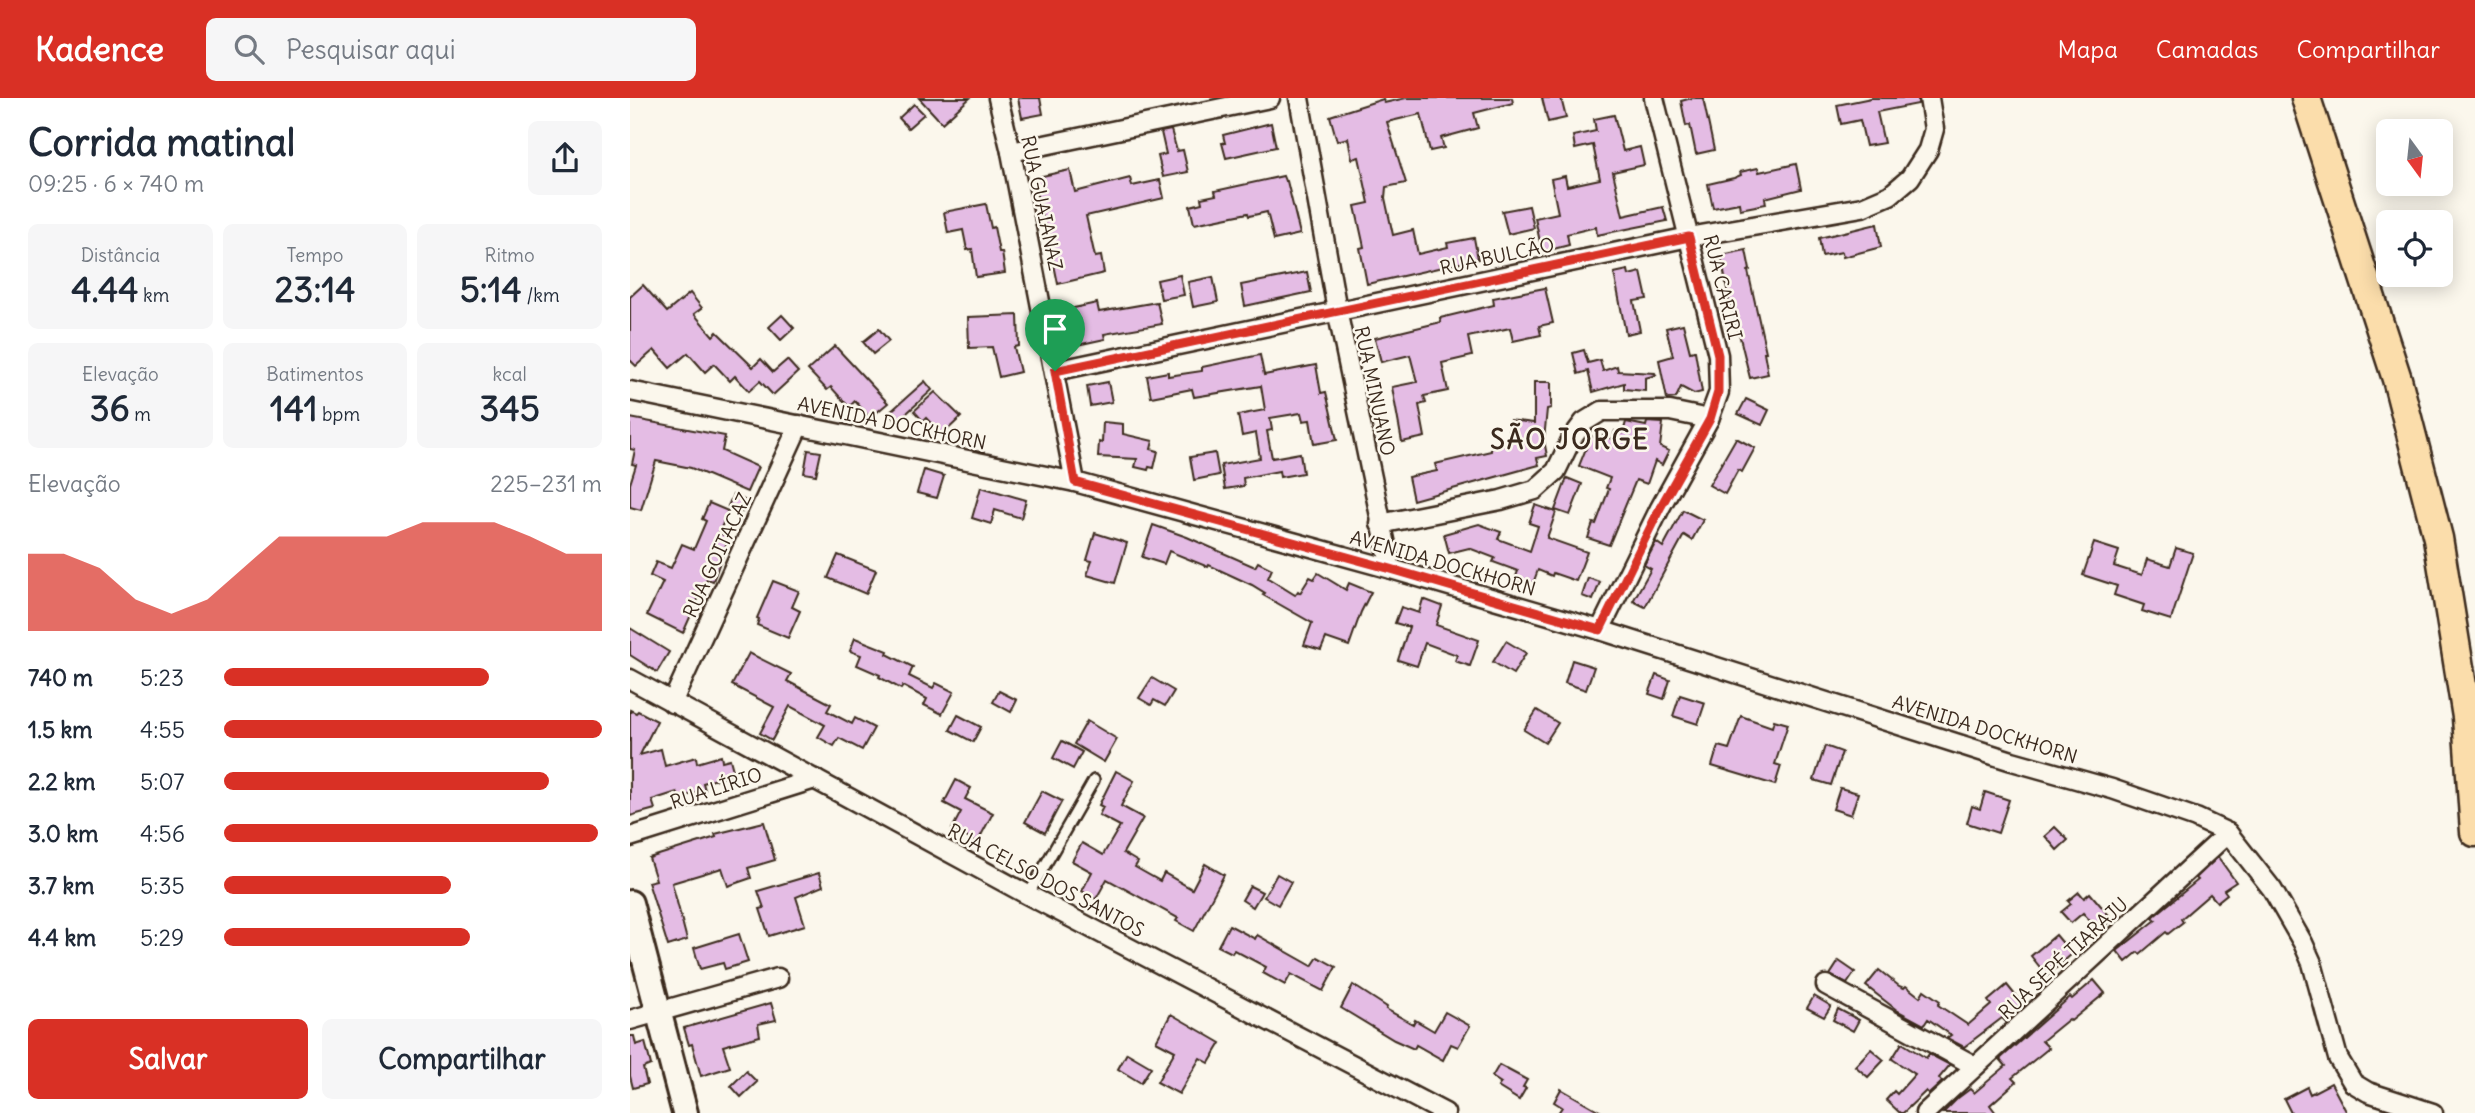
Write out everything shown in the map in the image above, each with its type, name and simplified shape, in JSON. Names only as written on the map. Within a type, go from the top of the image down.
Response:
[{"type":"main road","points":[[2306,98],[2400,393],[2438,538],[2471,717],[2475,832]]},
{"type":"street","name":"RUA GUAIANAZ","points":[[998,98],[1055,371],[1075,482]]},
{"type":"street","points":[[1011,152],[1270,98]]},
{"type":"street","name":"RUA MINUANO","points":[[1299,98],[1337,310],[1391,569]]},
{"type":"street","name":"RUA CARIRI","points":[[1600,630],[1660,508],[1710,419],[1718,392],[1718,355],[1654,98]]},
{"type":"street","name":"RUA BULCÃO","points":[[1055,371],[1689,237],[1862,206],[1889,195],[1910,178],[1928,150],[1934,129],[1929,98]]},
{"type":"street","name":"AVENIDA DOCKHORN","points":[[630,391],[1075,482],[1391,569],[1600,630],[2012,761],[2112,789],[2196,818],[2228,833]]},
{"type":"street","points":[[1380,524],[1502,500],[1535,490],[1556,471],[1572,438],[1584,422],[1602,411],[1670,411],[1710,419]]},
{"type":"street","name":"RUA GOITACAZ","points":[[672,703],[799,425]]},
{"type":"street","name":"RUA CELSO DOS SANTOS","points":[[630,679],[1027,895],[1445,1113]]},
{"type":"street","name":"RUA LÍRIO","points":[[630,837],[815,779]]},
{"type":"street","points":[[2228,833],[2272,889],[2303,943],[2312,963],[2338,1058],[2353,1083],[2368,1092],[2433,1113]]},
{"type":"street","name":"RUA SEPÉ TIARAJU","points":[[1925,1113],[2228,833]]},
{"type":"street","points":[[630,903],[685,1113]]},
{"type":"street","points":[[630,1020],[778,978]]},
{"type":"street","points":[[1826,985],[1975,1066]]},
{"type":"lane","points":[[1027,895],[1094,779]]},
{"type":"building","points":[[919,98],[970,98],[942,123]]},
{"type":"building","points":[[1018,98],[1040,98],[1043,114],[1022,118]]},
{"type":"building","points":[[1406,98],[1512,98],[1513,103],[1474,113],[1478,128],[1441,138],[1444,148],[1430,151],[1421,114],[1387,122],[1406,183],[1386,187],[1385,198],[1393,235],[1413,230],[1418,254],[1448,247],[1447,243],[1474,238],[1478,259],[1367,284],[1360,248],[1364,247],[1355,206],[1369,203],[1359,157],[1352,159],[1348,138],[1337,141],[1330,116],[1383,99],[1384,103]]},
{"type":"building","points":[[1542,98],[1561,98],[1566,118],[1548,122]]},
{"type":"building","points":[[1703,98],[1714,150],[1696,154],[1690,125],[1686,126],[1681,101]]},
{"type":"building","points":[[1871,98],[1918,98],[1918,104],[1877,112],[1884,143],[1866,146],[1860,120],[1841,124],[1837,105]]},
{"type":"building","points":[[914,104],[924,114],[908,128],[899,118]]},
{"type":"building","points":[[1614,115],[1623,151],[1640,147],[1644,165],[1613,172],[1623,216],[1663,207],[1667,221],[1597,235],[1596,227],[1567,234],[1569,245],[1542,252],[1535,218],[1558,213],[1551,179],[1565,176],[1567,186],[1600,179],[1593,145],[1575,149],[1573,136],[1596,131],[1594,119]]},
{"type":"building","points":[[1271,123],[1276,147],[1226,158],[1223,135]]},
{"type":"building","points":[[1171,130],[1177,151],[1183,150],[1188,172],[1163,177],[1158,156],[1166,154],[1161,132]]},
{"type":"building","points":[[1796,164],[1801,189],[1765,198],[1766,204],[1740,209],[1739,203],[1713,208],[1708,184],[1734,178],[1741,175],[1740,172],[1758,168],[1759,172]]},
{"type":"building","points":[[1070,170],[1075,192],[1130,178],[1132,186],[1160,180],[1164,198],[1086,216],[1095,257],[1101,256],[1104,273],[1058,284],[1033,178]]},
{"type":"building","points":[[1283,176],[1287,181],[1300,234],[1274,240],[1267,212],[1194,224],[1190,206],[1202,203],[1201,198],[1216,195],[1215,191]]},
{"type":"building","points":[[986,204],[999,252],[1002,252],[1005,273],[976,277],[972,249],[967,250],[963,230],[948,233],[944,212]]},
{"type":"building","points":[[1529,206],[1534,228],[1508,234],[1502,211]]},
{"type":"building","points":[[1877,224],[1881,247],[1843,257],[1842,252],[1822,256],[1819,238]]},
{"type":"building","points":[[1746,250],[1768,374],[1750,378],[1732,305],[1730,306],[1721,255]]},
{"type":"building","points":[[1628,270],[1629,275],[1641,272],[1647,299],[1634,301],[1640,331],[1626,334],[1614,273]]},
{"type":"building","points":[[1307,272],[1311,292],[1245,306],[1241,285]]},
{"type":"building","points":[[1180,275],[1184,295],[1161,299],[1157,280]]},
{"type":"building","points":[[1213,277],[1218,302],[1193,307],[1188,282]]},
{"type":"building","points":[[643,285],[667,312],[690,293],[702,308],[694,314],[713,336],[717,332],[753,367],[761,359],[773,372],[787,360],[798,372],[773,395],[760,381],[749,391],[735,376],[730,381],[714,364],[705,372],[688,353],[670,368],[654,350],[636,366],[630,360],[630,297]]},
{"type":"building","points":[[1545,288],[1553,323],[1539,326],[1541,335],[1513,341],[1510,328],[1468,337],[1472,356],[1442,363],[1448,391],[1424,396],[1426,403],[1419,405],[1425,437],[1402,442],[1392,387],[1417,382],[1410,355],[1381,362],[1375,338],[1441,322],[1440,318],[1494,305],[1493,298]]},
{"type":"building","points":[[1157,302],[1162,324],[1104,334],[1105,339],[1077,345],[1069,309],[1097,303],[1099,312]]},
{"type":"building","points":[[782,315],[794,328],[781,340],[769,327]]},
{"type":"building","points":[[1018,315],[1019,346],[1014,347],[1020,372],[999,377],[992,347],[969,348],[968,317]]},
{"type":"building","points":[[1683,324],[1690,352],[1695,351],[1702,392],[1694,394],[1681,387],[1676,398],[1667,399],[1659,360],[1673,356],[1666,328]]},
{"type":"building","points":[[879,329],[889,341],[873,354],[863,342]]},
{"type":"building","points":[[835,346],[888,403],[870,418],[855,401],[849,407],[831,387],[827,390],[808,370]]},
{"type":"building","points":[[1584,350],[1588,363],[1600,360],[1603,371],[1617,366],[1618,371],[1656,375],[1645,378],[1645,391],[1624,389],[1624,383],[1593,392],[1588,371],[1578,374],[1573,353]]},
{"type":"building","points":[[1260,355],[1264,375],[1316,365],[1321,393],[1326,392],[1337,440],[1314,444],[1310,420],[1303,421],[1301,413],[1270,418],[1272,430],[1267,431],[1272,458],[1300,453],[1303,473],[1280,477],[1279,471],[1243,478],[1244,486],[1225,489],[1221,465],[1260,458],[1256,433],[1242,436],[1238,415],[1265,410],[1261,386],[1194,397],[1192,389],[1151,397],[1147,376],[1202,371],[1202,367]]},
{"type":"building","points":[[925,381],[932,390],[897,422],[889,413]]},
{"type":"building","points":[[1108,382],[1112,402],[1090,406],[1087,386]]},
{"type":"building","points":[[1534,382],[1551,382],[1551,408],[1547,409],[1544,440],[1547,456],[1537,458],[1539,465],[1413,500],[1408,477],[1437,471],[1435,464],[1491,451],[1491,448],[1508,444],[1510,420],[1534,423]]},
{"type":"building","points":[[935,392],[961,417],[942,435],[926,418],[923,421],[914,411]]},
{"type":"building","points":[[1746,399],[1769,410],[1762,425],[1738,414]]},
{"type":"building","points":[[630,418],[725,436],[722,451],[758,467],[747,492],[691,468],[656,461],[641,510],[630,507],[630,484],[636,465],[632,464],[635,450],[630,449]]},
{"type":"building","points":[[1103,422],[1123,424],[1123,434],[1153,441],[1151,449],[1158,451],[1154,468],[1149,467],[1148,470],[1135,467],[1137,459],[1098,457]]},
{"type":"building","points":[[1626,422],[1646,426],[1647,422],[1663,423],[1660,447],[1669,451],[1662,465],[1655,461],[1647,484],[1636,480],[1609,545],[1588,538],[1609,489],[1606,488],[1610,478],[1579,466],[1591,436],[1602,440],[1603,435],[1612,439],[1615,431],[1623,433]]},
{"type":"building","points":[[1736,438],[1755,448],[1742,472],[1738,470],[1725,494],[1709,485]]},
{"type":"building","points":[[808,450],[821,452],[816,475],[804,473]]},
{"type":"building","points":[[1215,453],[1219,475],[1194,480],[1190,457]]},
{"type":"building","points":[[924,470],[944,476],[937,498],[917,493]]},
{"type":"building","points":[[1567,478],[1582,484],[1570,515],[1555,510]]},
{"type":"building","points":[[981,487],[1026,500],[1021,518],[995,510],[991,524],[972,518]]},
{"type":"building","points":[[733,495],[746,501],[742,512],[728,506]]},
{"type":"building","points":[[709,503],[728,511],[719,533],[729,537],[713,581],[707,579],[683,633],[647,615],[663,582],[650,576],[656,562],[671,568],[682,544],[694,549],[706,521],[702,519]]},
{"type":"building","points":[[1535,505],[1556,512],[1547,538],[1587,552],[1576,581],[1538,570],[1532,586],[1515,579],[1518,571],[1493,562],[1495,558],[1469,548],[1449,553],[1444,534],[1479,524],[1501,532],[1498,539],[1530,551],[1538,526],[1529,523]]},
{"type":"building","points":[[1683,510],[1703,520],[1692,540],[1684,535],[1645,607],[1633,601],[1651,569],[1644,565],[1656,542],[1663,547]]},
{"type":"building","points":[[1153,525],[1255,567],[1258,562],[1272,569],[1268,578],[1295,595],[1298,591],[1300,593],[1310,577],[1314,579],[1318,573],[1346,590],[1349,583],[1371,592],[1349,646],[1326,638],[1321,650],[1304,645],[1312,623],[1263,595],[1265,593],[1252,585],[1209,565],[1208,567],[1169,551],[1164,564],[1142,557]]},
{"type":"building","points":[[1095,533],[1127,543],[1115,583],[1087,575],[1092,561],[1087,560]]},
{"type":"building","points":[[2094,543],[2119,551],[2114,566],[2142,575],[2147,559],[2170,566],[2176,548],[2193,553],[2171,620],[2142,611],[2144,605],[2114,595],[2117,586],[2083,575]]},
{"type":"building","points":[[838,555],[876,570],[866,594],[828,578]]},
{"type":"building","points":[[1588,578],[1600,582],[1593,600],[1582,596]]},
{"type":"building","points":[[773,581],[799,591],[792,607],[800,611],[788,638],[757,625],[757,618]]},
{"type":"building","points":[[1423,599],[1442,606],[1436,625],[1479,640],[1470,666],[1455,661],[1457,655],[1425,643],[1417,666],[1398,660],[1409,627],[1395,623],[1401,607],[1419,613]]},
{"type":"building","points":[[630,628],[669,652],[657,672],[630,655]]},
{"type":"building","points":[[855,638],[888,651],[887,654],[913,667],[909,676],[933,688],[936,683],[954,692],[942,714],[924,705],[927,699],[903,686],[901,689],[879,677],[880,675],[857,665],[861,655],[850,651]]},
{"type":"building","points":[[1506,641],[1526,653],[1513,674],[1493,662]]},
{"type":"building","points":[[749,653],[791,674],[787,681],[831,704],[827,711],[852,724],[855,718],[874,728],[862,750],[839,738],[834,746],[818,737],[825,725],[790,706],[772,740],[760,733],[774,707],[732,685]]},
{"type":"building","points":[[1572,660],[1594,667],[1586,690],[1565,683]]},
{"type":"building","points":[[1656,675],[1670,680],[1664,699],[1649,694]]},
{"type":"building","points":[[1152,678],[1174,691],[1165,706],[1154,700],[1151,705],[1139,698]]},
{"type":"building","points":[[999,691],[1017,700],[1011,712],[993,702]]},
{"type":"building","points":[[1680,695],[1705,703],[1698,724],[1673,716]]},
{"type":"building","points":[[630,710],[657,721],[640,755],[661,749],[665,766],[696,757],[697,763],[721,756],[722,761],[730,759],[734,774],[703,783],[705,790],[679,798],[677,792],[652,800],[655,809],[630,816]]},
{"type":"building","points":[[1537,710],[1558,723],[1545,743],[1524,730]]},
{"type":"building","points":[[958,715],[981,727],[973,742],[950,730]]},
{"type":"building","points":[[1741,716],[1772,727],[1774,720],[1788,724],[1775,764],[1781,766],[1775,785],[1712,766],[1718,746],[1729,749]]},
{"type":"building","points":[[1087,721],[1117,739],[1104,762],[1074,744]]},
{"type":"building","points":[[1062,741],[1082,752],[1073,769],[1053,758]]},
{"type":"building","points":[[1825,746],[1842,752],[1831,785],[1814,780]]},
{"type":"building","points":[[1116,771],[1134,781],[1121,806],[1143,818],[1123,853],[1138,862],[1135,867],[1160,881],[1164,873],[1192,889],[1205,864],[1224,875],[1194,931],[1176,921],[1178,918],[1107,879],[1096,899],[1082,891],[1092,872],[1072,861],[1082,843],[1103,855],[1120,826],[1099,815],[1103,807],[1099,805]]},
{"type":"building","points":[[956,780],[971,788],[965,799],[993,813],[977,843],[952,829],[961,812],[944,803]]},
{"type":"building","points":[[1840,788],[1858,793],[1851,815],[1833,809]]},
{"type":"building","points":[[1042,791],[1062,801],[1045,833],[1025,822]]},
{"type":"building","points":[[1985,792],[2009,800],[1998,833],[1967,823],[1972,806],[1980,809]]},
{"type":"building","points":[[764,822],[775,860],[748,868],[751,878],[728,886],[722,868],[672,883],[687,940],[668,946],[648,882],[656,880],[649,858],[716,837],[715,834]]},
{"type":"building","points":[[2055,827],[2068,840],[2057,850],[2045,836]]},
{"type":"building","points":[[2218,857],[2236,882],[2224,890],[2227,894],[2217,902],[2210,894],[2181,919],[2183,922],[2126,962],[2117,951],[2156,920],[2153,917],[2198,880],[2196,878]]},
{"type":"building","points":[[819,873],[823,886],[796,897],[805,925],[769,936],[760,909],[764,908],[758,891]]},
{"type":"building","points":[[1277,874],[1291,882],[1278,905],[1264,897]]},
{"type":"building","points":[[1250,886],[1262,892],[1253,907],[1242,900]]},
{"type":"building","points":[[2079,892],[2084,898],[2090,893],[2112,919],[2099,931],[2083,913],[2071,923],[2061,912],[2071,904],[2068,901]]},
{"type":"building","points":[[1229,925],[1255,939],[1257,935],[1312,966],[1318,957],[1336,967],[1323,991],[1291,974],[1285,985],[1263,973],[1266,967],[1234,950],[1232,953],[1218,946]]},
{"type":"building","points":[[739,934],[748,962],[725,969],[723,963],[700,969],[694,948]]},
{"type":"building","points":[[2056,935],[2072,954],[2047,976],[2031,956]]},
{"type":"building","points":[[1839,961],[1855,972],[1847,984],[1830,975]]},
{"type":"building","points":[[1879,970],[1899,986],[1906,986],[1920,997],[1924,990],[1940,1001],[1938,1005],[1968,1025],[1991,1005],[1988,1001],[2007,985],[2024,1006],[2006,1022],[2002,1018],[1964,1047],[1947,1038],[1951,1035],[1928,1019],[1924,1025],[1898,1011],[1866,986]]},
{"type":"building","points":[[2094,980],[2105,993],[2042,1041],[2049,1048],[2012,1078],[2016,1082],[1990,1105],[1996,1113],[1943,1113],[1970,1089],[1974,1093],[2006,1066],[2000,1059],[2070,997],[2072,999]]},
{"type":"building","points":[[1353,985],[1387,1007],[1386,1009],[1413,1024],[1415,1020],[1434,1031],[1445,1012],[1470,1026],[1458,1047],[1451,1044],[1443,1060],[1416,1045],[1414,1049],[1394,1040],[1341,1008]]},
{"type":"building","points":[[1814,996],[1831,1006],[1824,1017],[1807,1008]]},
{"type":"building","points":[[771,1003],[776,1020],[758,1024],[760,1036],[723,1046],[730,1067],[701,1076],[692,1044],[689,1045],[684,1028]]},
{"type":"building","points":[[1838,1009],[1859,1020],[1853,1031],[1833,1020]]},
{"type":"building","points":[[1171,1014],[1221,1043],[1209,1063],[1200,1058],[1179,1094],[1157,1082],[1175,1051],[1156,1041]]},
{"type":"building","points":[[630,1036],[634,1036],[636,1045],[645,1042],[651,1065],[643,1068],[647,1084],[633,1088],[630,1076]]},
{"type":"building","points":[[1902,1043],[1926,1058],[1929,1054],[1950,1065],[1939,1078],[1942,1082],[1929,1094],[1926,1091],[1900,1113],[1886,1100],[1894,1091],[1897,1094],[1915,1074],[1892,1059]]},
{"type":"building","points":[[1871,1049],[1884,1060],[1868,1077],[1855,1066]]},
{"type":"building","points":[[1127,1053],[1151,1067],[1141,1083],[1118,1069]]},
{"type":"building","points":[[1499,1065],[1527,1080],[1519,1100],[1498,1087],[1501,1083],[1492,1077]]},
{"type":"building","points":[[746,1071],[757,1082],[741,1097],[731,1086]]},
{"type":"building","points":[[2331,1083],[2347,1113],[2291,1113],[2284,1099],[2307,1087],[2310,1094]]},
{"type":"building","points":[[1561,1089],[1603,1113],[1558,1113],[1562,1107],[1554,1102]]},
{"type":"district","name":"SÃO JORGE","points":[[1570,439]]},
{"type":"route","points":[[1689,237],[1718,355],[1718,392],[1710,419],[1660,508],[1600,630],[1075,482],[1055,371],[1689,237]]}]
